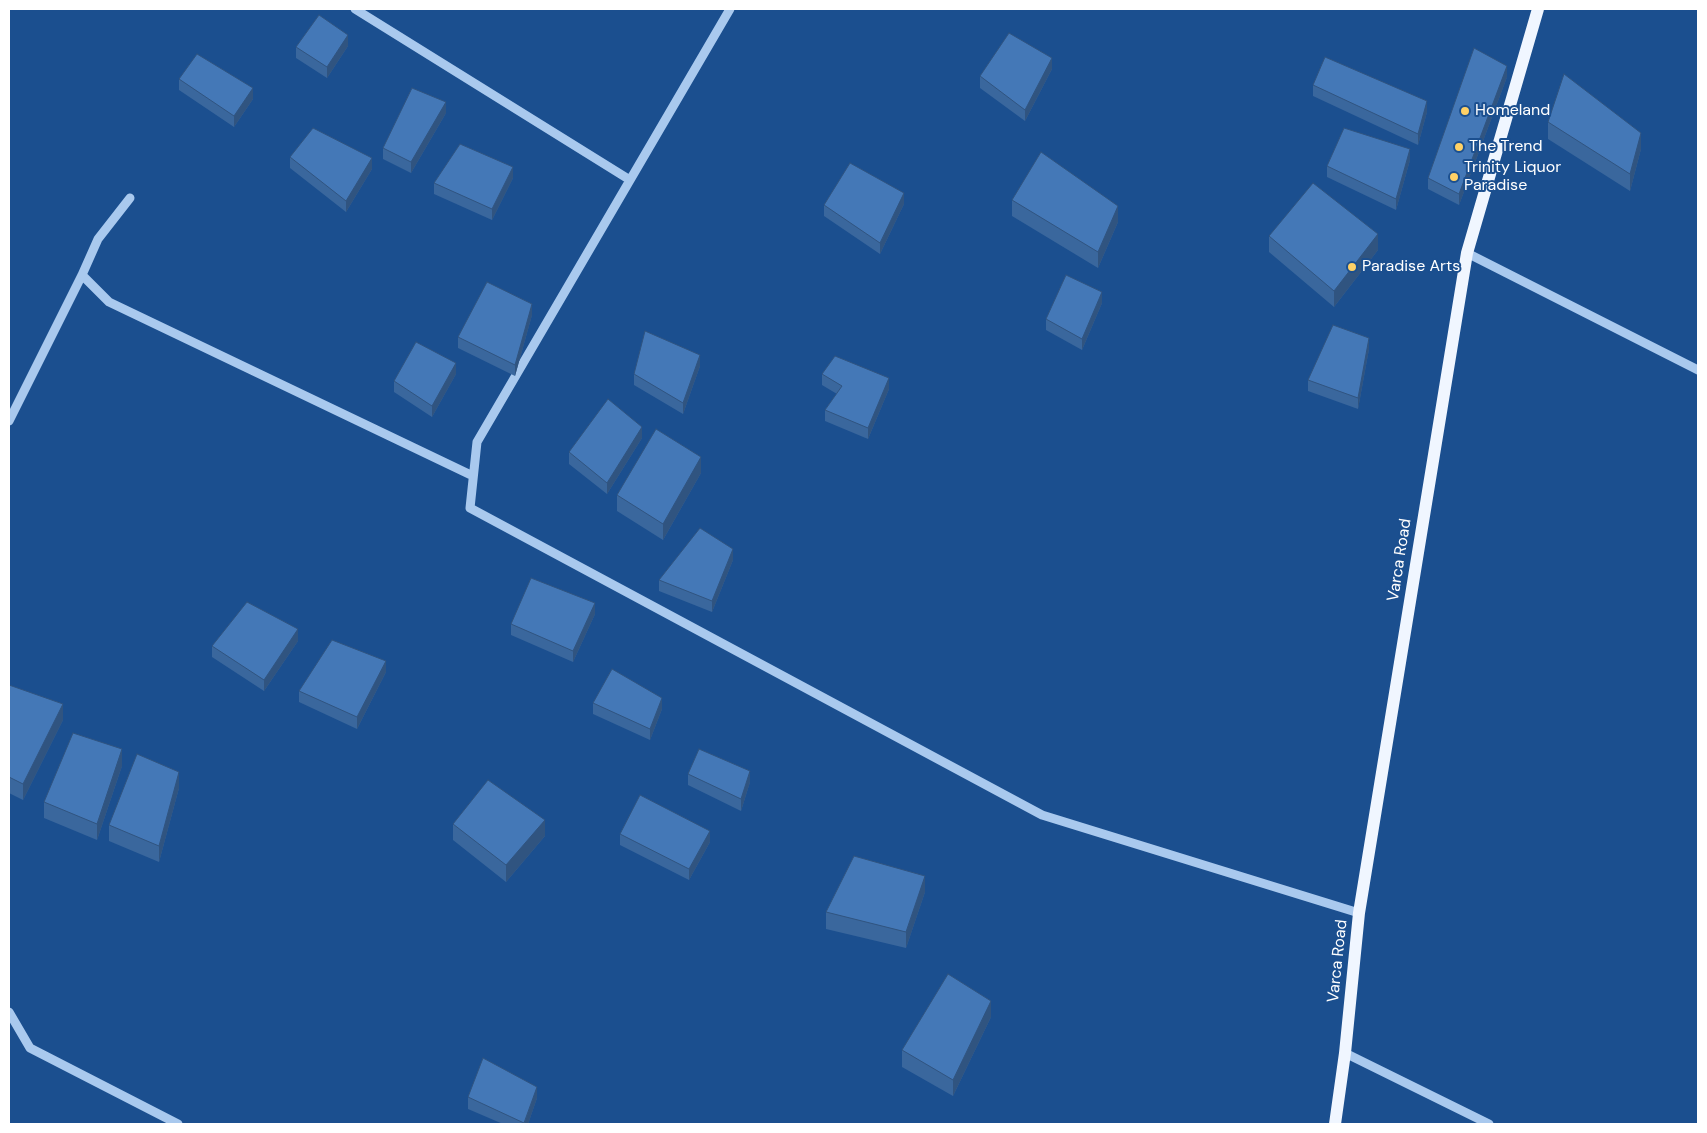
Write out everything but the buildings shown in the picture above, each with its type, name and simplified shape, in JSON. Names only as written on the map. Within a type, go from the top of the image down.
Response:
[{"type":"main road","name":"Varca Road","points":[[1335,1124],[1345,1053],[1359,913],[1467,253],[1538,9]]},
{"type":"street","points":[[355,9],[630,180]]},
{"type":"street","points":[[730,9],[477,442],[470,508],[1042,815],[1359,913]]},
{"type":"street","points":[[9,421],[82,276],[98,239],[130,198]]},
{"type":"street","points":[[1467,253],[1698,370]]},
{"type":"street","points":[[82,276],[109,302],[473,476]]},
{"type":"street","points":[[9,1012],[30,1048],[178,1124]]},
{"type":"street","points":[[1345,1053],[1489,1124]]},
{"type":"place","name":"Homeland","points":[[1465,111]]},
{"type":"place","name":"The Trend","points":[[1459,147]]},
{"type":"place","name":"Trinity Liquor Paradise","points":[[1454,177]]},
{"type":"place","name":"Paradise Arts","points":[[1352,267]]}]
